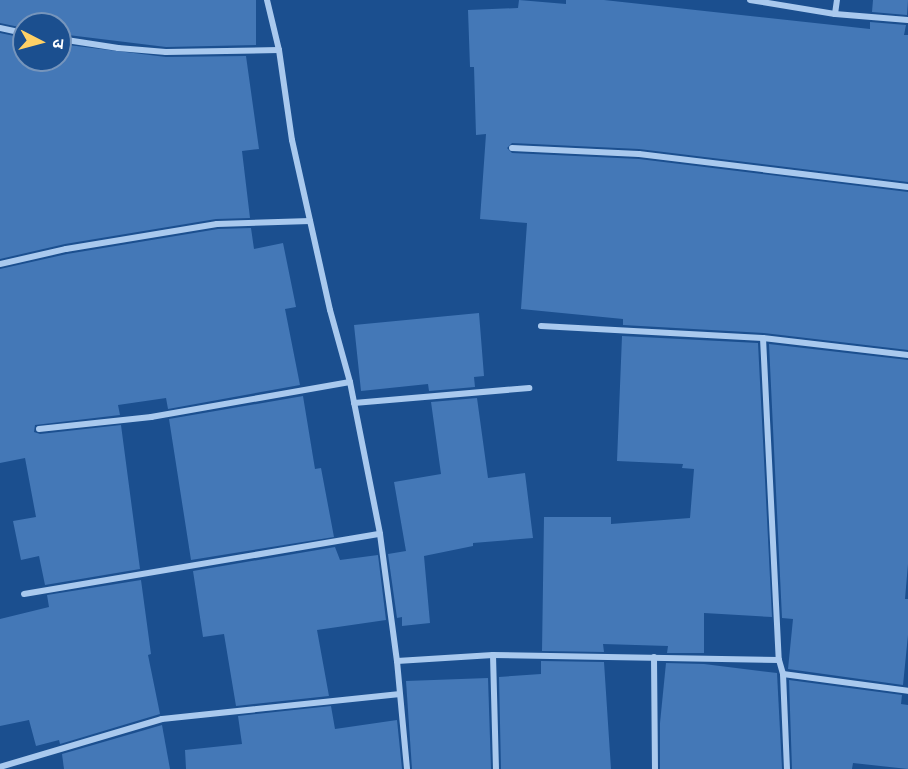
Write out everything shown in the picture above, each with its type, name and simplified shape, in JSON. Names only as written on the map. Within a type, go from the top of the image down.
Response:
[{"type":"street","points":[[267,0],[279,50],[292,140],[330,310],[350,382],[380,534],[397,662],[398,694],[407,769]]},
{"type":"street","points":[[750,0],[835,14],[908,20]]},
{"type":"street","points":[[835,14],[837,0]]},
{"type":"street","points":[[72,41],[166,52],[279,50]]},
{"type":"street","points":[[512,148],[639,154],[908,187]]},
{"type":"street","points":[[0,264],[66,249],[217,224],[310,221]]},
{"type":"street","points":[[541,326],[763,338],[908,355]]},
{"type":"street","points":[[763,338],[779,660],[783,674],[787,769]]},
{"type":"street","points":[[39,429],[198,410],[350,382]]},
{"type":"street","points":[[354,403],[529,388]]},
{"type":"street","points":[[24,594],[380,534]]},
{"type":"street","points":[[397,662],[493,655],[779,660]]},
{"type":"street","points":[[493,655],[496,769]]},
{"type":"street","points":[[654,657],[655,769]]},
{"type":"street","points":[[783,674],[908,691]]},
{"type":"street","points":[[0,767],[162,719],[398,694]]},
{"type":"building","points":[[0,0],[256,0],[256,45],[166,47],[72,35],[72,12],[12,12],[12,26],[0,23]]},
{"type":"building","points":[[519,0],[566,4],[566,0],[604,0],[870,29],[870,22],[906,25],[904,35],[908,35],[908,182],[639,149],[512,143],[507,148],[512,153],[639,159],[908,192],[908,350],[764,333],[623,325],[623,319],[521,309],[527,223],[480,219],[486,134],[476,135],[474,67],[470,67],[468,10],[518,8]]},
{"type":"building","points":[[873,0],[908,0],[907,15],[872,12]]},
{"type":"building","points":[[0,33],[12,36],[12,72],[72,72],[72,45],[166,57],[246,56],[259,149],[242,151],[250,218],[216,219],[65,244],[0,259]]},
{"type":"building","points":[[251,228],[254,249],[283,243],[296,307],[285,309],[300,385],[168,409],[166,398],[118,405],[120,415],[35,425],[34,432],[40,434],[121,425],[140,569],[45,585],[39,556],[21,560],[13,521],[36,517],[25,458],[0,463],[0,269],[67,254],[218,229]]},
{"type":"building","points":[[479,313],[484,376],[474,377],[475,387],[429,391],[428,384],[361,391],[354,325]]},
{"type":"building","points":[[622,336],[758,343],[772,617],[704,613],[704,653],[667,653],[668,646],[603,644],[604,652],[542,651],[544,517],[611,517],[611,524],[690,518],[694,469],[682,468],[683,464],[617,461]]},
{"type":"building","points":[[769,344],[908,360],[908,564],[905,599],[908,599],[908,635],[903,685],[788,669],[793,619],[782,618]]},
{"type":"building","points":[[303,396],[315,469],[321,468],[334,537],[191,560],[169,419]]},
{"type":"building","points":[[477,398],[488,478],[525,473],[533,538],[473,543],[473,546],[424,556],[430,623],[402,626],[402,617],[397,618],[388,554],[406,551],[394,482],[441,474],[431,402]]},
{"type":"building","points":[[335,547],[340,560],[378,555],[386,620],[317,630],[329,696],[236,706],[224,634],[203,637],[193,571]]},
{"type":"building","points":[[141,580],[151,654],[148,655],[160,714],[60,744],[59,740],[36,746],[29,720],[0,726],[0,619],[49,607],[47,595]]},
{"type":"building","points":[[541,661],[604,662],[611,769],[501,769],[499,677],[541,674]]},
{"type":"building","points":[[666,663],[704,664],[777,673],[782,769],[660,769],[660,723]]},
{"type":"building","points":[[488,678],[491,769],[412,769],[406,681]]},
{"type":"building","points":[[789,680],[902,695],[901,704],[908,705],[908,769],[853,763],[852,769],[792,769]]},
{"type":"building","points":[[331,706],[335,729],[397,720],[402,769],[186,769],[185,750],[242,744],[238,716]]},
{"type":"building","points":[[162,725],[170,769],[64,769],[62,754]]}]
